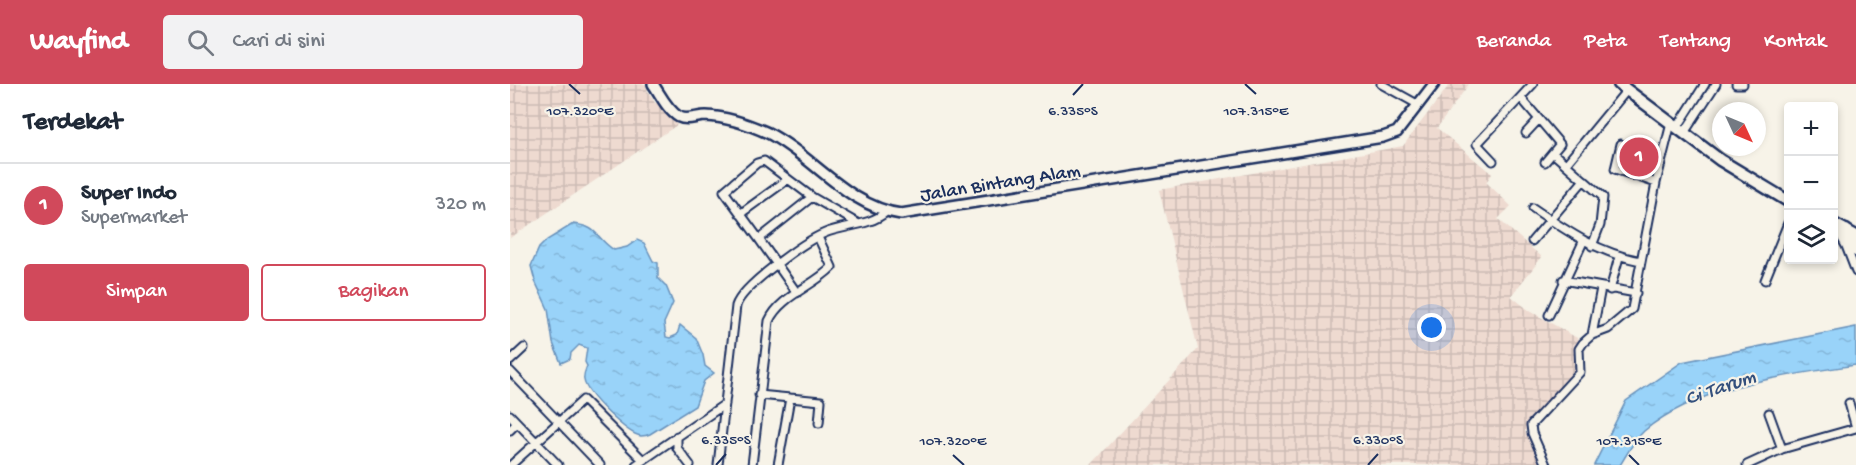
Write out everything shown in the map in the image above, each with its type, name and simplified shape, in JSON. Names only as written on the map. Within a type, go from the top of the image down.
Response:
[{"type":"main road","points":[[1623,87],[1725,164],[1784,199]]},
{"type":"main road","points":[[1838,226],[1853,234],[1856,251]]},
{"type":"street","points":[[653,84],[678,116],[685,119],[703,116],[724,118],[769,134],[864,201],[886,212]]},
{"type":"street","points":[[1381,84],[1419,105]]},
{"type":"street","name":"Jalan Bintang Alam","points":[[718,465],[738,300],[778,265],[818,237],[876,218],[886,212],[912,213],[1383,137],[1397,132],[1434,84]]},
{"type":"street","points":[[1493,161],[1478,144],[1533,84]]},
{"type":"street","points":[[1546,465],[1531,425],[1580,372],[1579,350],[1592,335],[1608,329],[1632,309],[1656,183],[1678,128],[1705,84]]},
{"type":"street","points":[[1678,128],[1696,114],[1716,84]]},
{"type":"street","points":[[1736,84],[1743,84]]},
{"type":"street","points":[[1566,164],[1623,87]]},
{"type":"street","points":[[1521,98],[1560,144],[1545,162]]},
{"type":"street","points":[[1689,110],[1696,114]]},
{"type":"street","points":[[1526,133],[1539,119]]},
{"type":"street","points":[[1620,144],[1615,169],[1656,183]]},
{"type":"street","points":[[1554,153],[1603,197],[1600,225],[1592,246]]},
{"type":"street","points":[[796,293],[778,265],[725,195],[724,189],[757,163],[768,162],[787,180],[812,198],[857,223]]},
{"type":"street","points":[[740,214],[787,180]]},
{"type":"street","points":[[1532,241],[1584,180]]},
{"type":"street","points":[[759,239],[812,198]]},
{"type":"street","points":[[1533,208],[1583,242],[1619,257],[1641,261]]},
{"type":"street","points":[[1838,231],[1856,272]]},
{"type":"street","points":[[1765,280],[1784,233]]},
{"type":"street","points":[[752,465],[769,321],[772,315],[796,293],[832,267],[818,237]]},
{"type":"street","points":[[1549,315],[1563,280],[1583,242]]},
{"type":"street","points":[[1610,290],[1619,257]]},
{"type":"street","points":[[1563,280],[1636,293]]},
{"type":"street","points":[[1592,335],[1601,288]]},
{"type":"street","points":[[510,361],[524,348]]},
{"type":"street","points":[[510,371],[600,465]]},
{"type":"street","points":[[759,395],[822,402],[819,423]]},
{"type":"street","points":[[778,465],[790,398]]},
{"type":"street","points":[[511,465],[578,403],[585,401],[642,459]]},
{"type":"street","points":[[1747,465],[1782,449],[1856,428],[1848,403]]},
{"type":"street","points":[[636,465],[724,404]]},
{"type":"street","points":[[1769,413],[1782,449]]},
{"type":"street","points":[[510,415],[553,463]]},
{"type":"street","points":[[510,430],[517,423]]},
{"type":"street","points":[[677,436],[677,448],[685,463]]},
{"type":"shaded area","points":[[510,84],[649,84],[652,87],[647,90],[655,103],[661,103],[677,125],[510,238]]},
{"type":"shaded area","points":[[1450,84],[1469,84],[1437,128],[1492,174],[1486,182],[1511,206],[1498,219],[1542,257],[1511,296],[1530,311],[1584,342],[1577,373],[1525,431],[1545,465],[1091,465],[1198,349],[1159,190],[1403,146]]},
{"type":"water","points":[[573,224],[593,230],[614,250],[627,247],[637,240],[644,243],[653,261],[658,263],[658,278],[666,286],[673,303],[664,323],[666,337],[677,335],[680,325],[696,338],[705,366],[714,373],[704,381],[695,406],[649,434],[641,436],[626,428],[608,412],[586,386],[584,373],[587,366],[585,362],[587,348],[579,345],[571,353],[570,359],[561,363],[553,343],[548,309],[531,266],[539,248],[547,240]]},
{"type":"water","name":"Ci Tarum","points":[[1856,327],[1856,365],[1773,378],[1717,393],[1666,415],[1644,431],[1620,465],[1594,465],[1626,401],[1682,362]]},
{"type":"place","name":"Super Indo","points":[[1639,157]]}]
